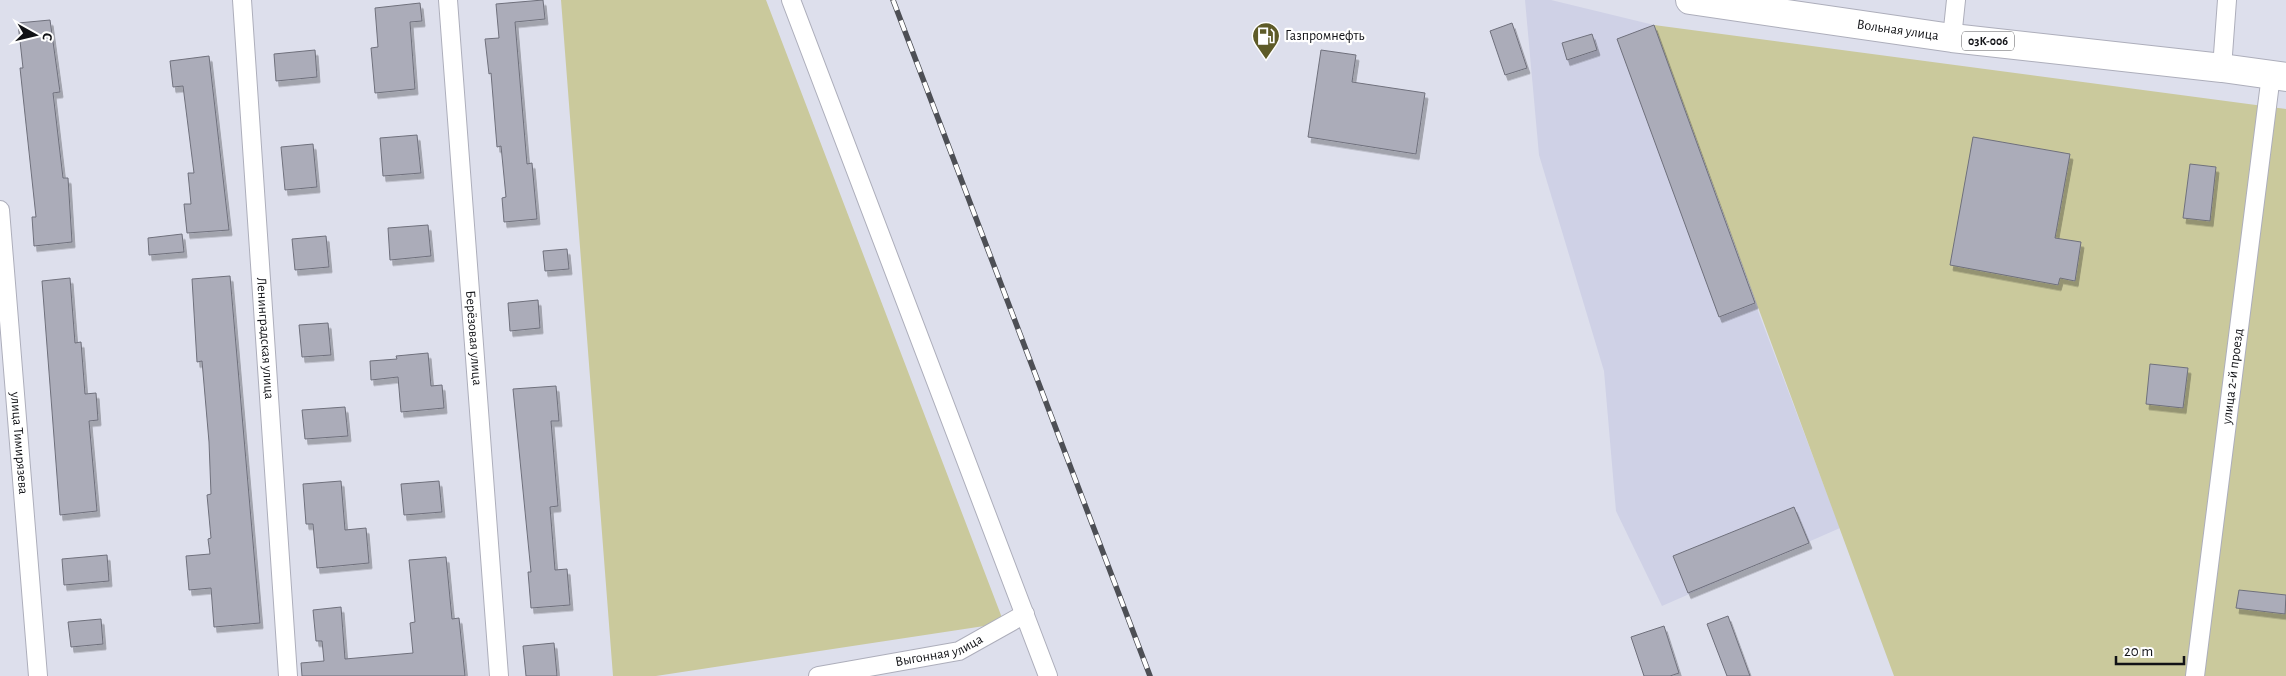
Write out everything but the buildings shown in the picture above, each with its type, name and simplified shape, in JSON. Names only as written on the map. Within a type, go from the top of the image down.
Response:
[{"type":"main road","name":"Вольная улица","points":[[1699,0],[1952,38],[2278,76]]},
{"type":"street","name":"Ленинградская улица","points":[[242,0],[288,676]]},
{"type":"street","name":"Берёзовая улица","points":[[448,0],[499,676]]},
{"type":"street","points":[[791,0],[1048,676]]},
{"type":"street","points":[[1952,38],[1956,0]]},
{"type":"street","points":[[2222,68],[2227,0]]},
{"type":"street","name":"улица 2-й проезд","points":[[2195,676],[2278,76]]},
{"type":"street","name":"улица Тимирязева","points":[[0,210],[38,676]]},
{"type":"street","name":"Выгонная улица","points":[[818,676],[959,651],[1025,614]]},
{"type":"shaded area","points":[[1525,0],[1551,0],[1654,25],[1755,303],[1840,528],[1662,606],[1616,511],[1604,371],[1539,155]]},
{"type":"green space","points":[[561,0],[766,0],[1004,623],[656,676],[613,676]]},
{"type":"green space","points":[[1654,25],[2286,109],[2286,676],[1894,676]]},
{"type":"railway","points":[[893,0],[1150,676]]},
{"type":"place","name":"Газпромнефть","points":[[1266,60]]}]
